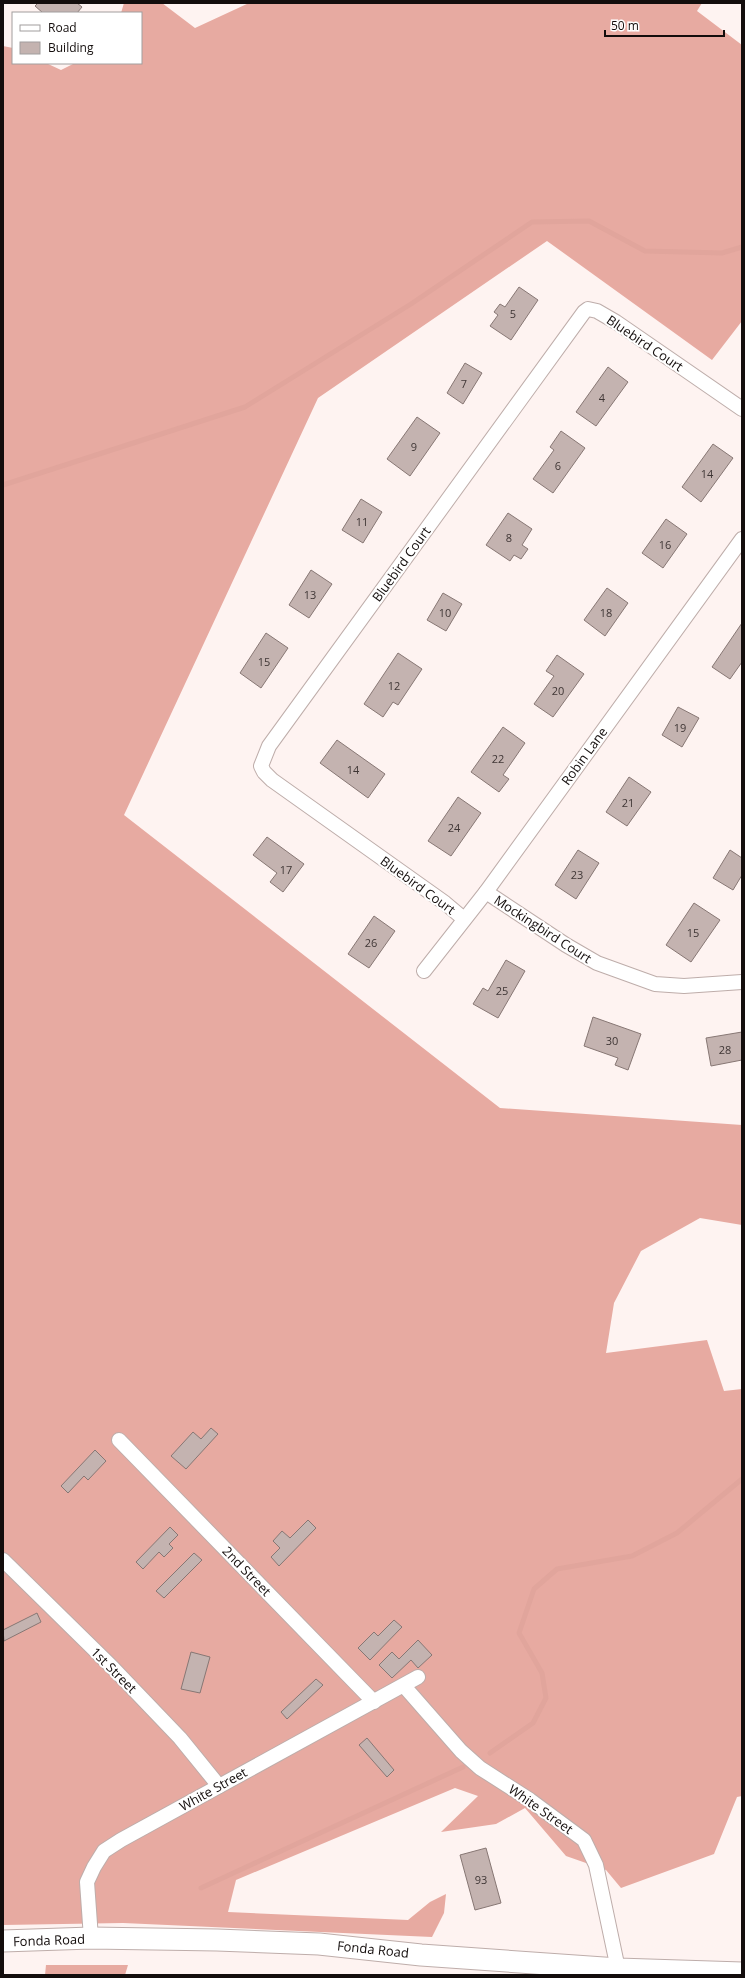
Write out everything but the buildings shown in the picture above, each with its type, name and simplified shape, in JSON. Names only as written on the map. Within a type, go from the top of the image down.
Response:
[{"type":"street","name":"Bluebird Court","points":[[464,918],[272,780],[261,766],[269,746],[584,312],[588,309],[597,311],[616,322],[742,409]]},
{"type":"street","name":"Robin Lane","points":[[424,971],[464,918],[486,892],[742,539]]},
{"type":"street","name":"Mockingbird Court","points":[[486,892],[597,963],[656,984],[684,986],[742,982]]},
{"type":"street","name":"2nd Street","points":[[120,1440],[374,1702]]},
{"type":"street","name":"1st Street","points":[[3,1560],[113,1668],[180,1738],[219,1786]]},
{"type":"street","name":"White Street","points":[[91,1938],[87,1882],[104,1851],[121,1840],[418,1677]]},
{"type":"street","name":"White Street","points":[[404,1686],[461,1751],[480,1768],[530,1800],[584,1840],[596,1865],[618,1968]]},
{"type":"street","name":"Fonda Road","points":[[3,1941],[91,1938],[217,1940],[319,1944],[421,1955],[618,1968],[742,1973]]},
{"type":"shaded area","points":[[124,3],[162,3],[195,28],[249,3],[702,3],[697,11],[742,45],[742,321],[712,360],[547,241],[318,398],[124,815],[500,1108],[742,1125],[742,1225],[700,1218],[641,1251],[614,1303],[606,1353],[707,1340],[724,1391],[742,1389],[742,1796],[737,1797],[714,1854],[621,1888],[606,1870],[566,1856],[525,1808],[496,1824],[441,1832],[478,1796],[455,1788],[236,1880],[228,1912],[408,1920],[430,1902],[446,1894],[444,1913],[432,1937],[123,1923],[3,1925],[3,46],[12,48],[12,64],[48,64],[61,70],[73,64],[142,64],[142,12],[121,12]]},
{"type":"shaded area","points":[[46,1965],[128,1965],[125,1975],[45,1975]]},
{"type":"waterway","points":[[3,485],[245,407],[411,304],[532,222],[589,221],[645,251],[722,253],[742,247]]},
{"type":"waterway","points":[[490,1753],[533,1723],[546,1698],[542,1673],[519,1633],[534,1589],[557,1569],[632,1556],[677,1533],[742,1479]]},
{"type":"waterway","points":[[201,1888],[463,1767]]}]
